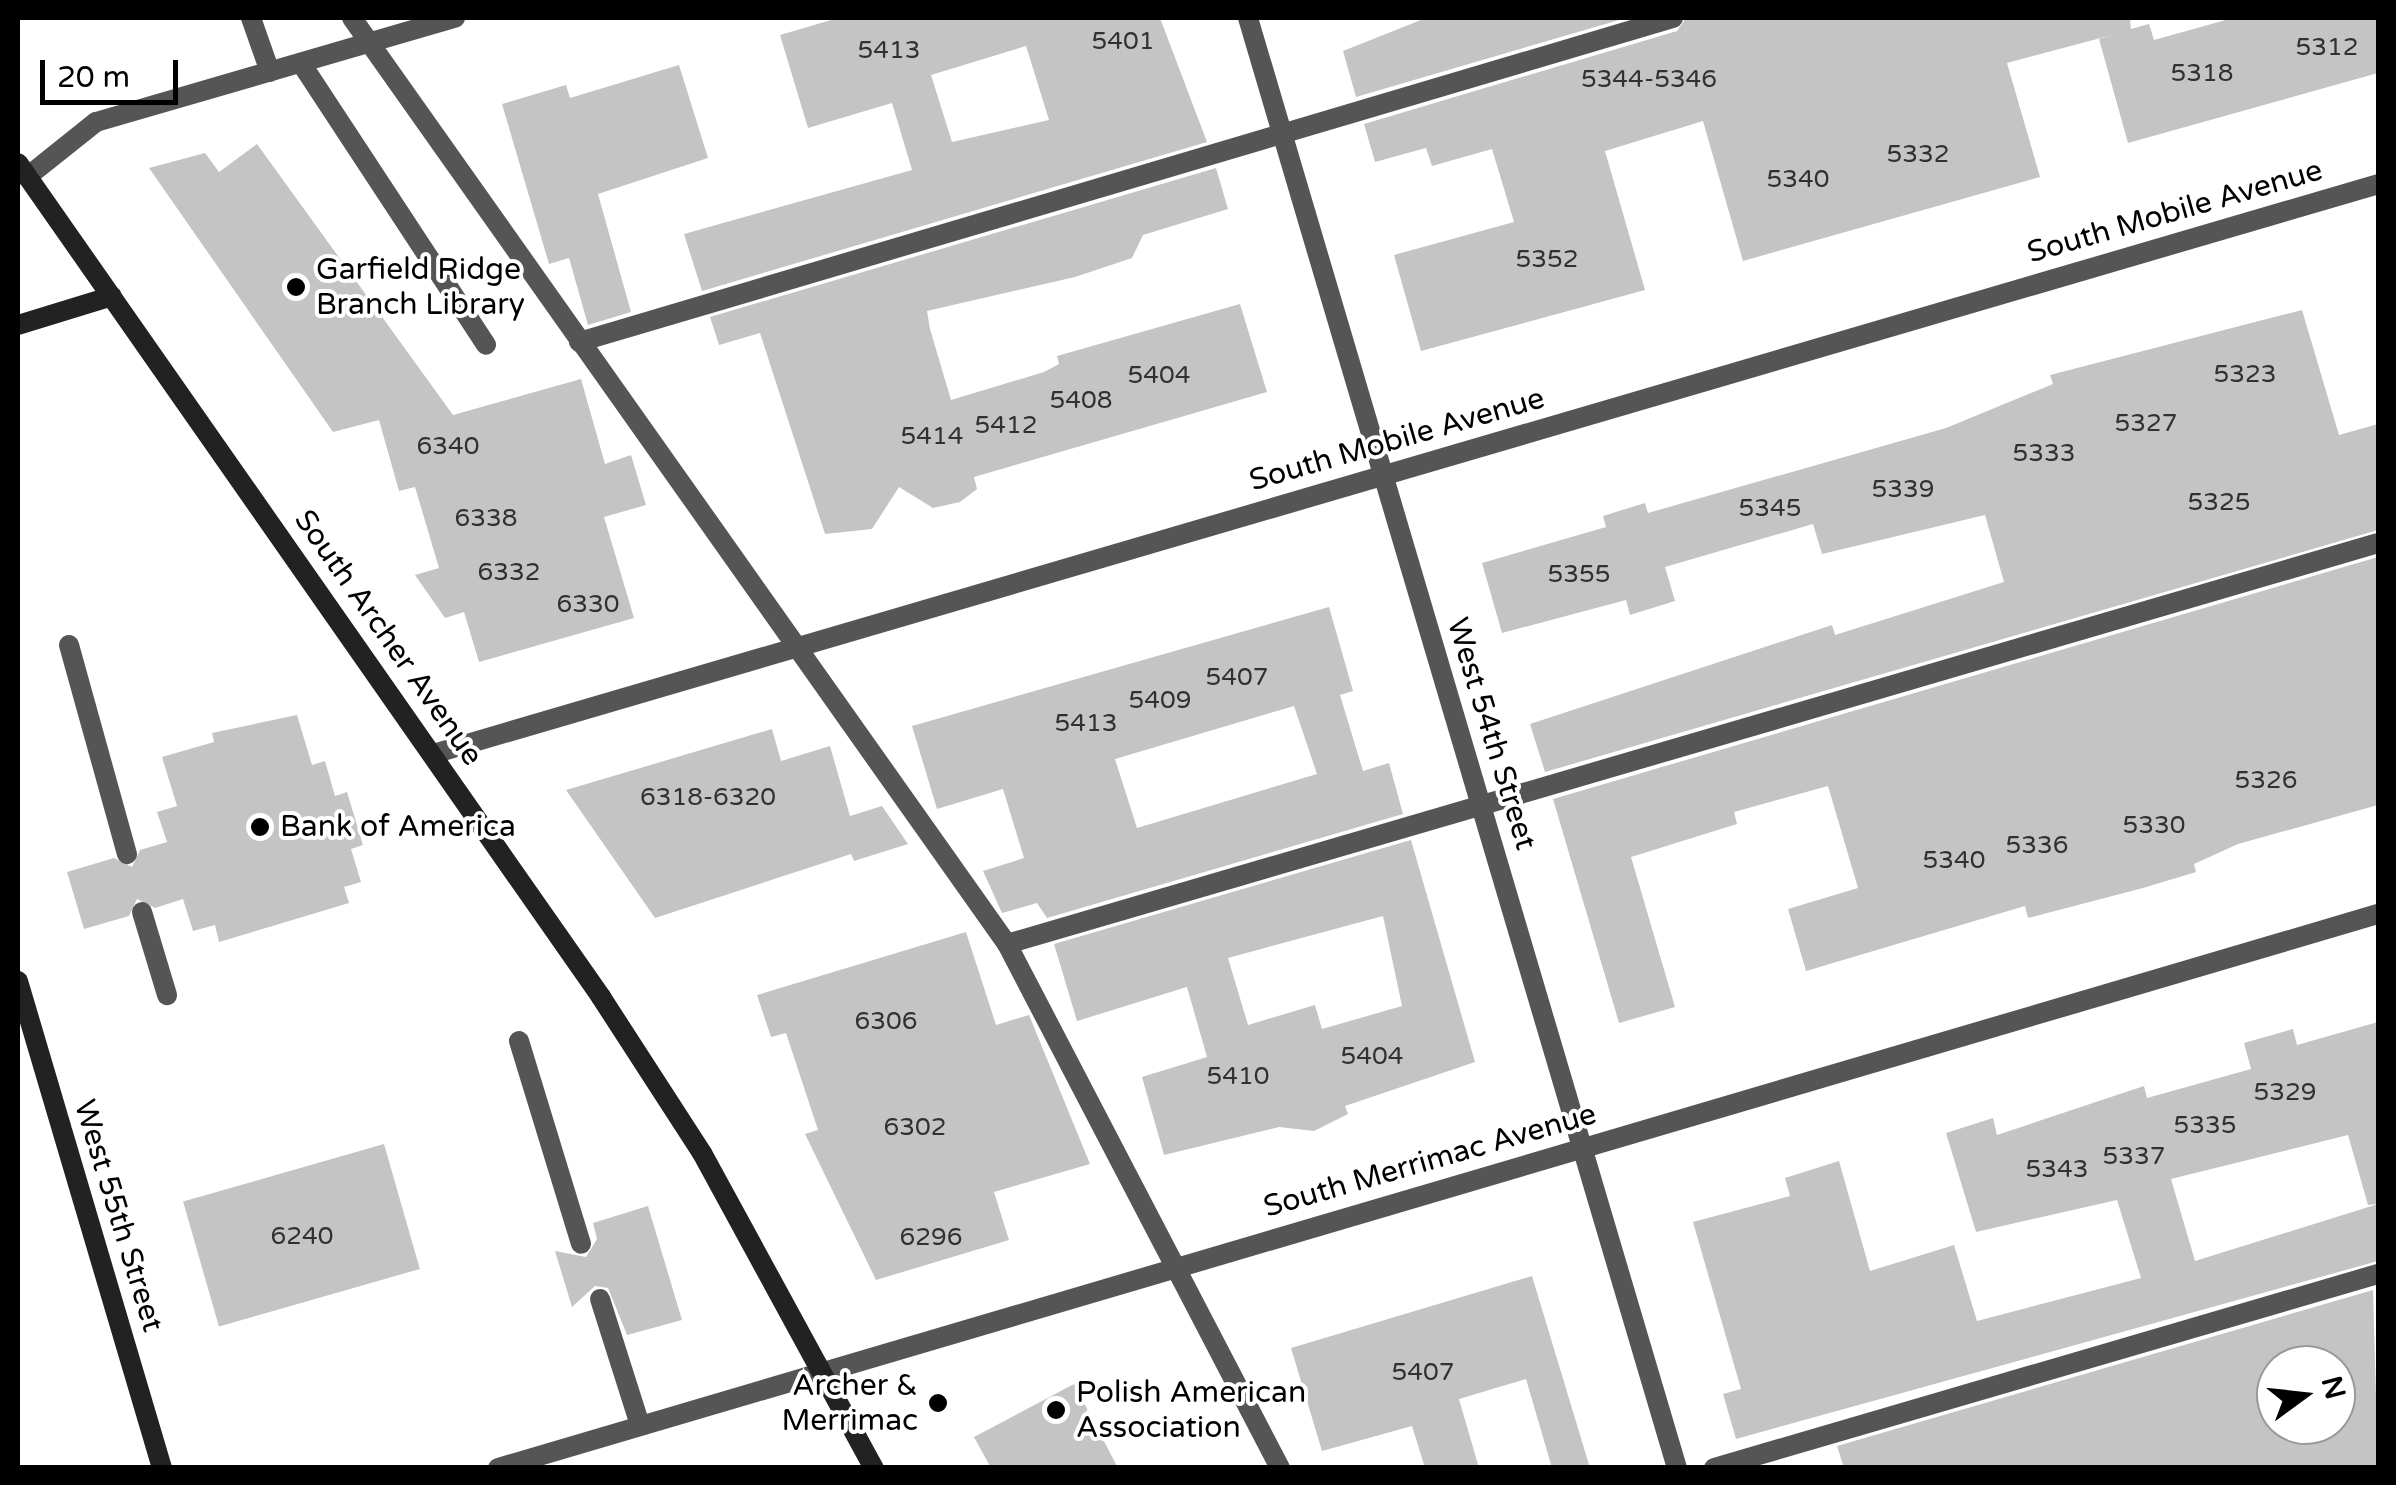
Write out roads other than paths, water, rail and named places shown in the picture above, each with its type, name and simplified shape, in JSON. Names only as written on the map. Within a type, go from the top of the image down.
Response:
[{"type":"main road","points":[[18,201],[22,170]]},
{"type":"main road","name":"South Archer Avenue","points":[[22,170],[433,754],[702,1154],[825,1370],[874,1468]]},
{"type":"main road","points":[[18,325],[112,296]]},
{"type":"main road","name":"West 55th Street","points":[[18,981],[162,1468]]},
{"type":"street","points":[[252,18],[270,72]]},
{"type":"street","points":[[352,18],[793,648],[1007,944],[1280,1468]]},
{"type":"street","points":[[22,170],[96,122],[455,18]]},
{"type":"street","name":"West 54th Street","points":[[1248,18],[1677,1468]]},
{"type":"street","points":[[579,342],[1673,18]]},
{"type":"street","points":[[301,62],[486,345]]},
{"type":"street","name":"South Mobile Avenue","points":[[433,754],[2378,184]]},
{"type":"street","points":[[1007,944],[2378,543]]},
{"type":"street","points":[[69,645],[127,854]]},
{"type":"street","points":[[142,912],[168,995]]},
{"type":"street","name":"South Merrimac Avenue","points":[[498,1468],[2378,914]]},
{"type":"street","points":[[518,1040],[581,1244]]},
{"type":"street","points":[[1714,1468],[2378,1274]]},
{"type":"street","points":[[600,1299],[640,1426]]},
{"type":"place","name":"Garfield Ridge Branch Library","points":[[296,287]]},
{"type":"place","name":"Bank of America","points":[[260,827]]},
{"type":"place","name":"Archer & Merrimac","points":[[938,1403]]},
{"type":"place","name":"Polish American Association","points":[[1056,1410]]}]
